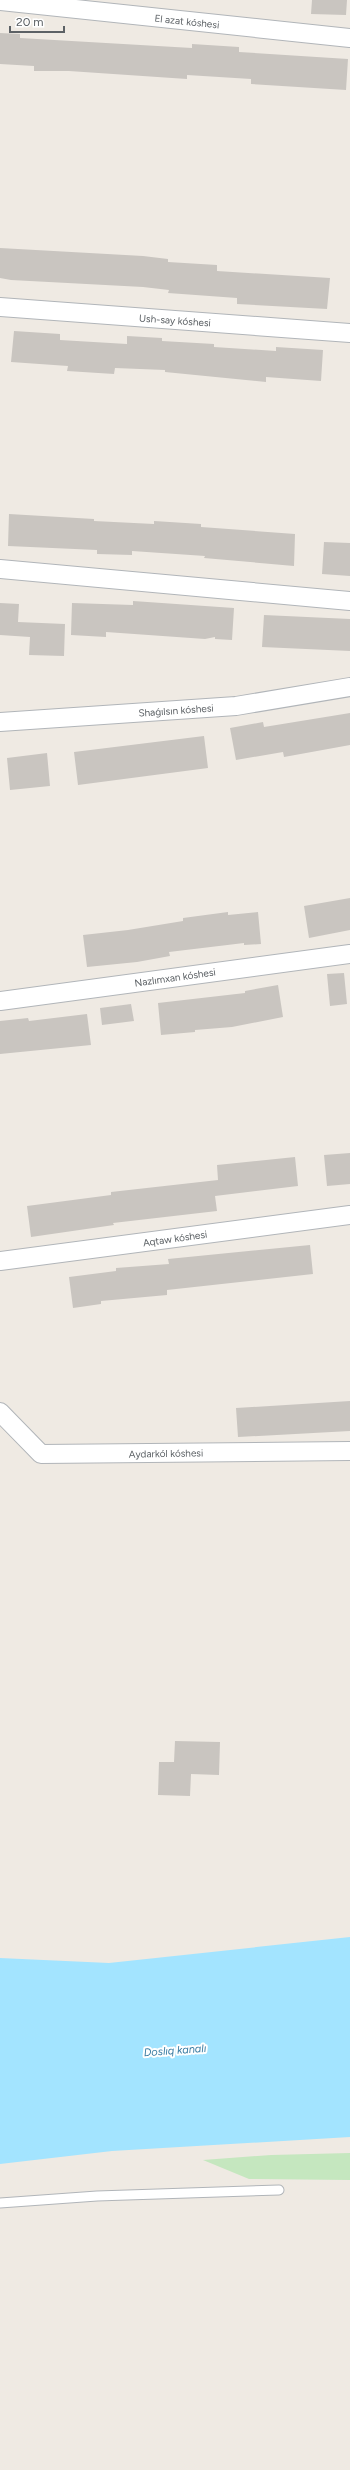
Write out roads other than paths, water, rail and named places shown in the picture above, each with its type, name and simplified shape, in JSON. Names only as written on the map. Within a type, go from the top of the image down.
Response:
[{"type":"street","name":"El azat kóshesi","points":[[0,1],[350,38]]},
{"type":"street","name":"Ush-say kóshesi","points":[[0,307],[350,333]]},
{"type":"street","points":[[0,569],[350,601]]},
{"type":"street","name":"Shaǵılsın kóshesi","points":[[0,722],[236,706],[350,687]]},
{"type":"street","name":"Nazlımxan kóshesi","points":[[0,1001],[350,954]]},
{"type":"street","name":"Aqtaw kóshesi","points":[[0,1262],[350,1214]]},
{"type":"street","name":"Aydarkól kóshesi","points":[[0,1412],[41,1454],[350,1451]]},
{"type":"lane","points":[[0,2203],[97,2196],[278,2190]]},
{"type":"water","name":"Doslıq kanalı","points":[[350,1937],[350,2137],[112,2151],[0,2164],[0,1958],[109,1963]]}]
